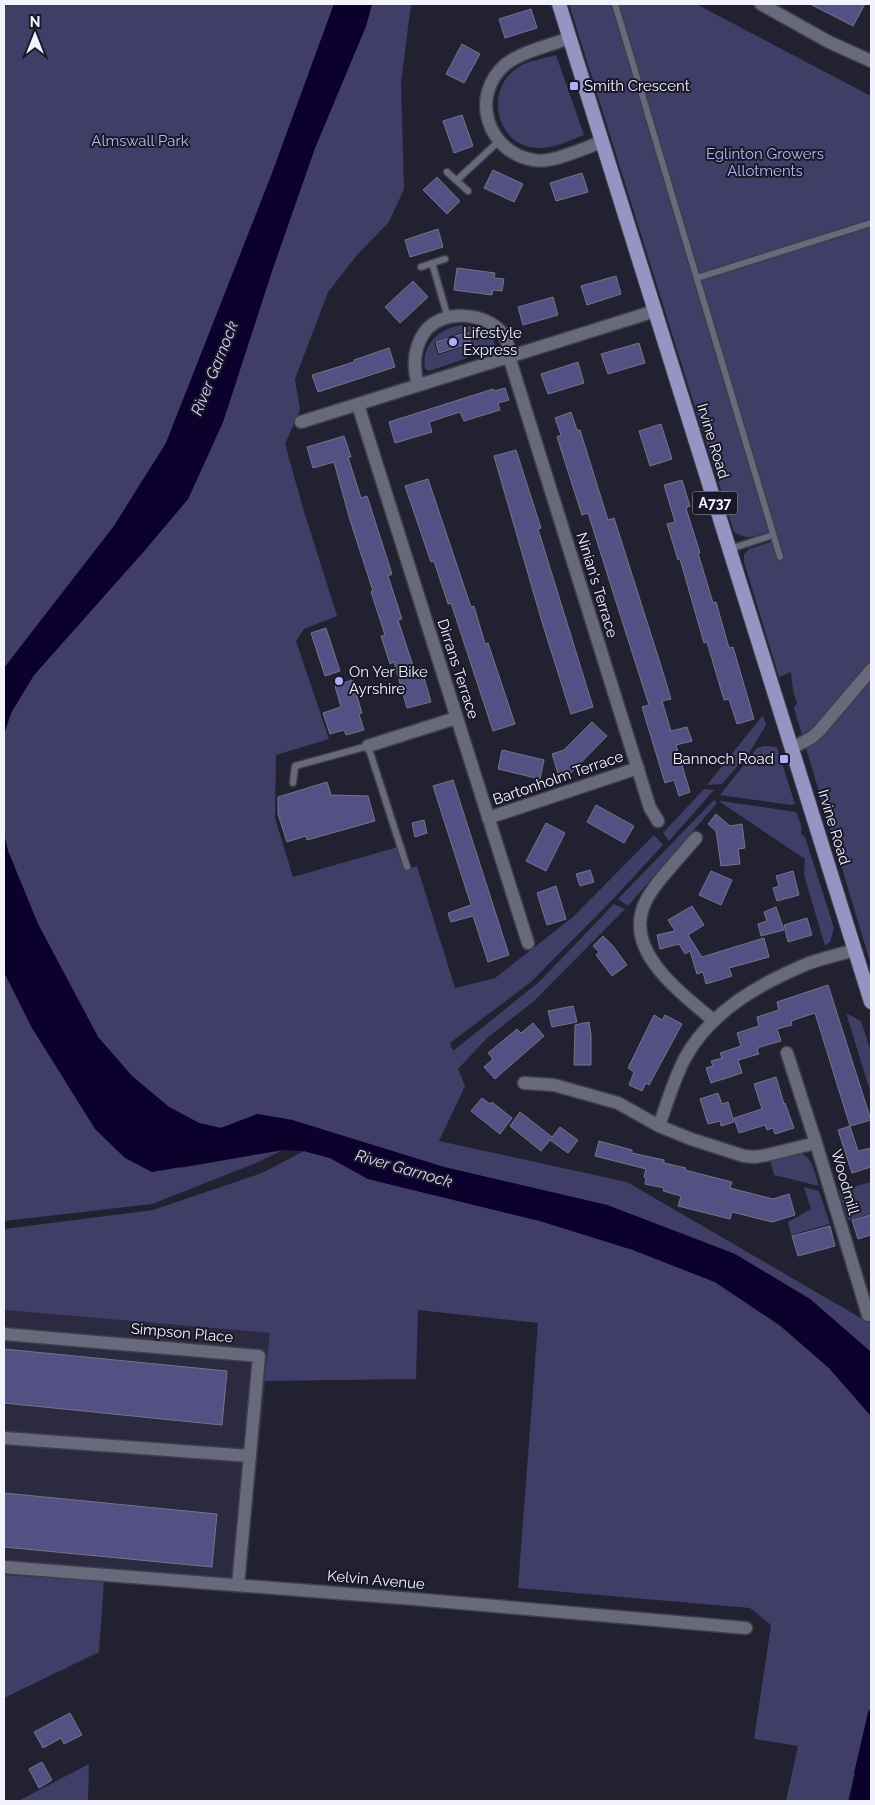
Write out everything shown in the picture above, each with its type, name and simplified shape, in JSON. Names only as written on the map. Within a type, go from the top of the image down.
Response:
[{"type":"main road","name":"Irvine Road","points":[[559,4],[871,1002]]},
{"type":"street","points":[[761,4],[829,42],[871,61]]},
{"type":"street","points":[[569,38],[521,56],[506,64],[493,79],[487,96],[486,114],[491,131],[502,146],[517,156],[535,161],[552,158],[602,142]]},
{"type":"street","points":[[301,422],[655,311]]},
{"type":"street","name":"Ninian's Terrace","points":[[448,318],[472,316],[483,319],[502,332],[506,340],[511,364],[650,808],[658,821]]},
{"type":"street","points":[[418,385],[414,359],[419,341],[425,331],[435,323],[448,318]]},
{"type":"street","name":"Dirrans Terrace","points":[[358,405],[528,943]]},
{"type":"street","points":[[792,748],[811,738],[819,731],[871,670]]},
{"type":"street","points":[[368,746],[456,718]]},
{"type":"street","name":"Bartonholm Terrace","points":[[488,818],[638,768]]},
{"type":"street","points":[[696,838],[650,893],[640,915],[641,927],[647,951],[664,977],[714,1021]]},
{"type":"street","points":[[660,1126],[675,1080],[686,1057],[700,1036],[714,1021],[740,998],[757,987],[808,964],[854,950]]},
{"type":"street","name":"Woodmill","points":[[787,1053],[868,1315]]},
{"type":"street","name":"Woodmill","points":[[524,1083],[554,1085],[618,1103],[660,1126],[691,1139],[744,1156],[767,1155],[816,1143]]},
{"type":"street","name":"Simpson Place","points":[[4,1334],[258,1356],[238,1585]]},
{"type":"street","points":[[4,1438],[250,1456]]},
{"type":"street","name":"Kelvin Avenue","points":[[4,1567],[746,1628]]},
{"type":"lane","points":[[616,4],[780,557]]},
{"type":"lane","points":[[456,180],[499,141]]},
{"type":"lane","points":[[447,172],[468,191]]},
{"type":"lane","points":[[697,278],[871,223]]},
{"type":"lane","points":[[421,267],[445,259]]},
{"type":"lane","points":[[432,263],[448,318]]},
{"type":"lane","points":[[730,549],[773,535]]},
{"type":"lane","points":[[293,783],[295,766],[368,746],[407,867]]},
{"type":"shaded area","points":[[4,1310],[271,1333],[244,1594],[104,1581],[4,1575]]},
{"type":"green space","name":"Almswall Park","points":[[4,4],[334,4],[271,176],[166,443],[114,526],[4,668]]},
{"type":"green space","points":[[372,4],[411,4],[401,83],[404,189],[389,222],[357,255],[328,292],[295,379],[300,410],[285,444],[337,616],[304,629],[296,641],[329,739],[276,755],[275,818],[293,877],[398,847],[405,870],[417,866],[455,988],[495,978],[573,917],[654,835],[663,845],[612,900],[531,982],[450,1043],[453,1051],[539,982],[614,904],[625,909],[534,1001],[487,1038],[458,1069],[465,1086],[439,1141],[627,1182],[871,1324],[871,1352],[810,1299],[735,1254],[607,1205],[444,1167],[292,1120],[257,1114],[221,1128],[199,1123],[169,1107],[132,1076],[98,1037],[38,924],[8,851],[4,834],[4,734],[11,713],[34,675],[188,499],[223,422],[273,268],[315,148],[366,26]]},
{"type":"green space","name":"Eglinton Growers Allotments","points":[[569,4],[696,4],[871,96],[871,965],[794,708],[797,703],[793,691],[791,672],[779,677],[744,562],[744,554],[749,549],[771,542],[767,532],[750,537],[734,532]]},
{"type":"green space","points":[[556,55],[584,135],[551,147],[525,146],[514,139],[500,119],[499,94],[504,81],[517,68],[533,61]]},
{"type":"green space","points":[[464,325],[479,329],[488,334],[496,348],[473,357],[469,345],[473,343],[468,330],[434,342],[438,355],[463,347],[467,358],[429,371],[425,369],[426,352],[434,338],[447,329]]},
{"type":"green space","points":[[763,715],[766,725],[749,753],[722,784],[707,785]]},
{"type":"green space","points":[[764,746],[777,747],[795,804],[720,795],[757,748]]},
{"type":"green space","points":[[704,789],[714,790],[669,841],[663,833]]},
{"type":"green space","points":[[714,800],[717,803],[628,906],[618,899]]},
{"type":"green space","points":[[721,801],[796,812],[801,825],[801,834],[805,837],[834,928],[830,942],[825,946],[804,875],[805,859]]},
{"type":"green space","points":[[4,972],[32,1028],[181,1168],[283,1150],[256,1163],[152,1204],[4,1221]]},
{"type":"green space","points":[[846,1013],[861,1021],[871,1052],[871,1094]]},
{"type":"green space","points":[[304,1151],[330,1158],[368,1179],[540,1221],[633,1250],[715,1282],[780,1326],[829,1368],[871,1416],[871,1707],[848,1801],[786,1801],[798,1746],[754,1739],[771,1625],[750,1608],[518,1588],[538,1323],[418,1310],[416,1379],[264,1381],[270,1333],[4,1310],[4,1229],[153,1210],[262,1173]]},
{"type":"green space","points":[[801,1154],[811,1163],[819,1186],[774,1175],[770,1160]]},
{"type":"green space","points":[[871,1182],[871,1214],[848,1220],[839,1191]]},
{"type":"green space","points":[[804,1187],[819,1191],[830,1224],[791,1235],[788,1222],[811,1209]]},
{"type":"green space","points":[[4,1575],[104,1581],[99,1652],[4,1698]]},
{"type":"green space","points":[[89,1764],[88,1801],[18,1801]]},
{"type":"water","name":"River Garnock","points":[[334,4],[372,4],[366,26],[315,148],[273,268],[223,422],[188,499],[34,675],[11,713],[4,734],[4,668],[114,526],[166,443],[271,176]]},
{"type":"water","name":"River Garnock","points":[[4,834],[8,851],[38,924],[98,1037],[132,1076],[169,1107],[199,1123],[221,1128],[257,1114],[292,1120],[444,1167],[607,1205],[735,1254],[810,1299],[871,1352],[871,1416],[829,1368],[781,1326],[715,1282],[633,1250],[540,1221],[368,1179],[330,1158],[304,1151],[283,1150],[152,1172],[125,1158],[95,1129],[32,1028],[4,972]]},
{"type":"water","points":[[871,1707],[871,1801],[849,1801],[868,1713]]},
{"type":"building","points":[[810,4],[865,4],[853,26]]},
{"type":"building","points":[[531,9],[537,28],[505,38],[499,19]]},
{"type":"building","points":[[462,44],[480,54],[464,83],[446,74]]},
{"type":"building","points":[[462,115],[473,146],[454,153],[443,121]]},
{"type":"building","points":[[493,170],[523,184],[514,202],[484,188]]},
{"type":"building","points":[[582,173],[588,192],[556,201],[550,183]]},
{"type":"building","points":[[437,177],[460,201],[447,214],[423,190]]},
{"type":"building","points":[[438,229],[443,247],[410,257],[405,240]]},
{"type":"building","points":[[457,268],[495,273],[494,278],[504,279],[502,291],[493,290],[492,295],[454,290]]},
{"type":"building","points":[[616,276],[621,294],[587,305],[581,286]]},
{"type":"building","points":[[413,281],[428,297],[400,323],[385,307]]},
{"type":"building","points":[[553,297],[558,315],[523,325],[518,307]]},
{"type":"building","name":"Lifestyle Express","points":[[468,332],[471,343],[439,353],[436,342]]},
{"type":"building","points":[[639,343],[645,363],[608,374],[601,354]]},
{"type":"building","points":[[389,348],[395,367],[318,392],[312,375],[354,362],[354,360]]},
{"type":"building","points":[[578,362],[584,383],[548,394],[541,374]]},
{"type":"building","points":[[505,388],[509,400],[498,403],[500,410],[464,421],[460,412],[429,422],[432,432],[395,443],[389,422],[493,389],[494,391]]},
{"type":"building","points":[[571,412],[577,430],[580,430],[608,520],[614,518],[662,669],[671,699],[662,701],[671,731],[687,727],[692,741],[676,745],[690,792],[679,796],[674,780],[665,783],[642,707],[649,705],[588,513],[582,515],[557,437],[561,435],[555,418]]},
{"type":"building","points":[[661,424],[672,459],[650,466],[639,431]]},
{"type":"building","points":[[344,436],[351,457],[348,457],[361,498],[367,496],[392,574],[388,576],[402,619],[398,620],[414,669],[421,667],[431,702],[407,708],[394,662],[390,664],[381,636],[385,635],[334,462],[313,468],[307,447]]},
{"type":"building","points":[[516,450],[541,528],[538,529],[593,707],[571,714],[494,456]]},
{"type":"building","points":[[428,479],[471,607],[474,606],[485,644],[488,643],[515,724],[493,731],[451,603],[448,604],[434,561],[431,562],[405,486]]},
{"type":"building","points":[[682,480],[690,506],[686,508],[713,603],[716,602],[729,648],[733,647],[754,719],[737,724],[729,699],[724,700],[707,642],[704,643],[680,559],[678,560],[667,524],[675,522],[664,485]]},
{"type":"building","points":[[326,628],[340,671],[325,676],[311,633]]},
{"type":"building","name":"On Yer Bike Ayrshire","points":[[352,680],[362,713],[359,714],[364,730],[346,735],[344,730],[330,734],[323,713],[341,707],[335,686]]},
{"type":"building","points":[[592,722],[607,736],[561,783],[552,754],[564,750]]},
{"type":"building","points":[[502,750],[544,760],[540,779],[498,769]]},
{"type":"building","points":[[453,780],[509,955],[488,962],[473,916],[451,922],[448,913],[471,905],[433,786]]},
{"type":"building","points":[[327,782],[331,795],[368,796],[375,821],[307,840],[306,836],[287,842],[278,814],[278,797]]},
{"type":"building","points":[[596,805],[634,826],[624,843],[587,822]]},
{"type":"building","points":[[716,814],[730,826],[742,824],[745,848],[738,849],[740,864],[721,866],[716,831],[708,824]]},
{"type":"building","points":[[424,820],[427,833],[415,837],[412,823]]},
{"type":"building","points":[[546,823],[565,833],[546,871],[526,861]]},
{"type":"building","points":[[590,870],[594,882],[580,886],[576,874]]},
{"type":"building","points":[[711,871],[732,880],[721,905],[699,895]]},
{"type":"building","points":[[793,871],[799,895],[777,901],[773,888],[779,886],[776,876]]},
{"type":"building","points":[[556,886],[566,919],[547,925],[537,893]]},
{"type":"building","points":[[692,906],[704,925],[688,935],[702,957],[764,938],[769,957],[729,968],[732,976],[706,984],[703,972],[697,974],[690,951],[685,954],[679,944],[660,949],[657,935],[675,931],[668,920]]},
{"type":"building","points":[[776,907],[784,930],[761,936],[758,924],[767,921],[764,912]]},
{"type":"building","points":[[807,918],[812,935],[788,942],[784,925]]},
{"type":"building","points":[[603,936],[627,965],[612,976],[596,955],[599,952],[593,946]]},
{"type":"building","points":[[828,985],[871,1120],[850,1126],[815,1013],[791,1021],[792,1025],[777,1029],[781,1041],[760,1047],[757,1050],[759,1054],[738,1060],[742,1073],[711,1083],[706,1068],[713,1066],[711,1061],[722,1058],[720,1053],[741,1046],[737,1033],[759,1026],[757,1017],[779,1010],[777,1002]]},
{"type":"building","points":[[573,1006],[577,1022],[552,1027],[548,1011]]},
{"type":"building","points":[[654,1015],[662,1020],[665,1015],[682,1024],[649,1085],[646,1083],[642,1091],[629,1085],[634,1072],[628,1068]]},
{"type":"building","points":[[589,1022],[591,1065],[574,1065],[575,1025]]},
{"type":"building","points":[[533,1023],[544,1036],[495,1079],[484,1067],[493,1059],[488,1053],[517,1029],[521,1033]]},
{"type":"building","points":[[776,1077],[794,1128],[775,1134],[773,1128],[767,1130],[765,1125],[739,1133],[734,1118],[762,1109],[754,1084]]},
{"type":"building","points":[[718,1093],[722,1104],[728,1102],[734,1122],[721,1126],[720,1121],[708,1124],[700,1099]]},
{"type":"building","points":[[482,1098],[490,1104],[492,1102],[512,1118],[500,1134],[471,1111]]},
{"type":"building","points":[[520,1112],[552,1137],[560,1127],[578,1140],[568,1153],[550,1140],[541,1151],[510,1126]]},
{"type":"building","points":[[850,1126],[858,1151],[871,1148],[871,1167],[852,1173],[838,1130]]},
{"type":"building","points":[[599,1141],[632,1150],[632,1153],[664,1160],[664,1163],[686,1168],[685,1170],[732,1182],[730,1188],[773,1199],[789,1194],[795,1215],[772,1222],[732,1212],[730,1219],[678,1206],[681,1196],[663,1191],[664,1188],[645,1184],[646,1169],[595,1156]]},
{"type":"building","points":[[871,1215],[871,1235],[858,1239],[852,1220]]},
{"type":"building","points":[[830,1226],[835,1246],[798,1256],[792,1236]]},
{"type":"building","points":[[4,1349],[227,1371],[222,1425],[4,1403]]},
{"type":"building","points":[[4,1493],[217,1514],[212,1567],[4,1547]]},
{"type":"building","points":[[70,1713],[82,1735],[64,1744],[61,1738],[43,1748],[34,1732]]},
{"type":"building","points":[[42,1762],[52,1780],[39,1788],[29,1769]]},
{"type":"place","name":"Smith Crescent","points":[[574,86]]},
{"type":"place","name":"Lifestyle Express","points":[[453,342]]},
{"type":"place","name":"On Yer Bike Ayrshire","points":[[339,681]]},
{"type":"place","name":"Bannoch Road","points":[[784,759]]}]
